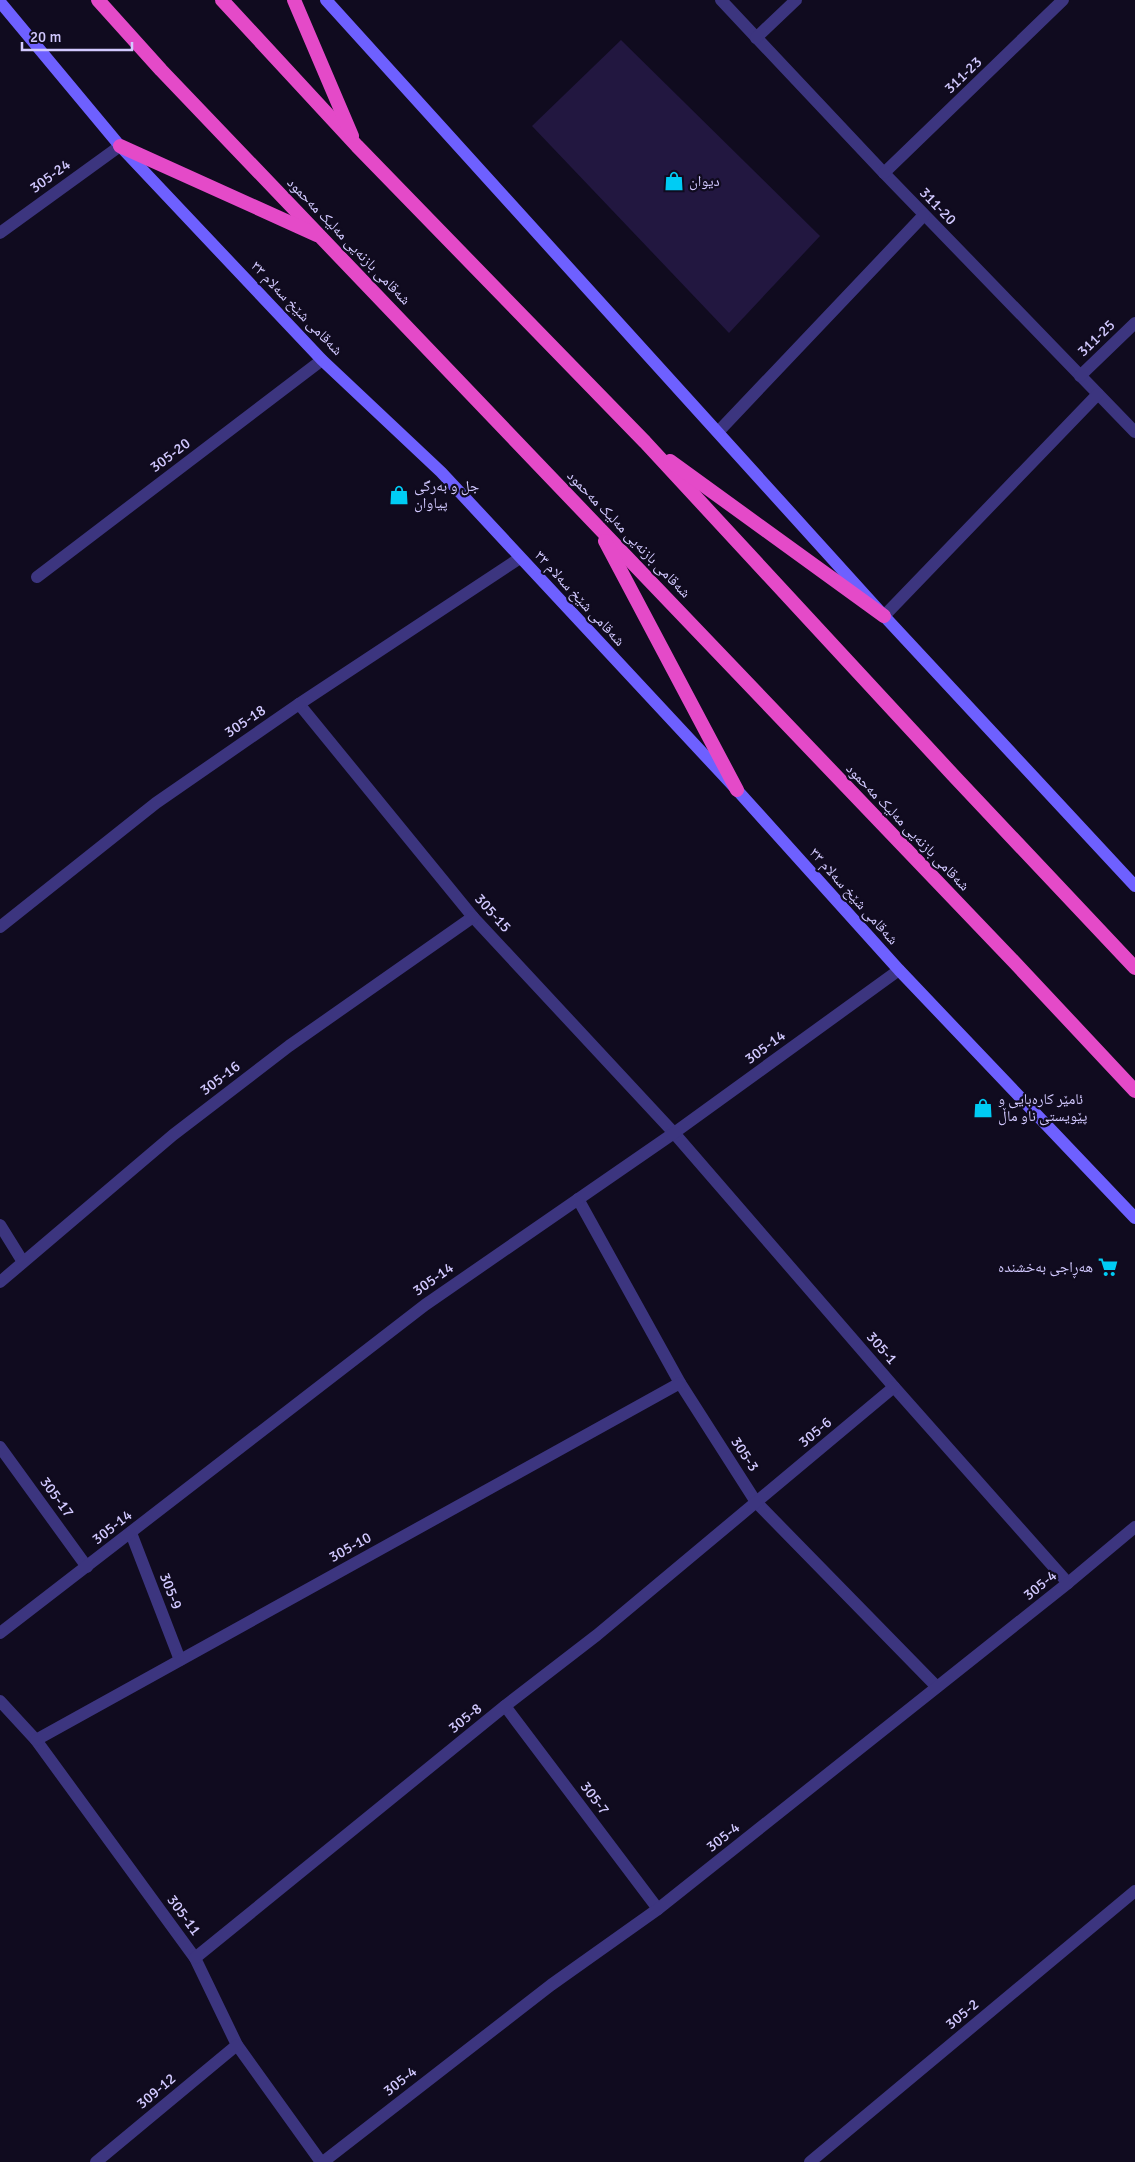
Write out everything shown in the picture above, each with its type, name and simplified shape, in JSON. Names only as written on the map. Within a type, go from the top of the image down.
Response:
[{"type":"highway","name":"شەقامی بازنەیی مەلیک مەحمود","points":[[98,0],[161,70],[597,524],[1135,1091]]},
{"type":"highway","points":[[222,0],[357,146],[646,442],[946,768],[1135,968]]},
{"type":"highway","points":[[294,0],[357,146]]},
{"type":"highway","points":[[120,146],[324,238]]},
{"type":"highway","points":[[646,442],[884,616]]},
{"type":"highway","points":[[597,524],[737,790]]},
{"type":"main road","points":[[326,0],[884,616],[1135,886]]},
{"type":"main road","name":"شەقامی شێخ سەلام ٣٣","points":[[0,2],[120,146],[322,360],[441,472],[737,790],[899,970],[1135,1218]]},
{"type":"street","name":"311-20","points":[[721,0],[884,174],[1135,432]]},
{"type":"street","points":[[756,38],[796,0]]},
{"type":"street","name":"311-23","points":[[884,174],[1063,0]]},
{"type":"street","name":"305-24","points":[[0,233],[120,146]]},
{"type":"street","points":[[718,432],[924,215]]},
{"type":"street","name":"311-25","points":[[1080,376],[1135,323]]},
{"type":"street","name":"305-20","points":[[38,577],[322,360]]},
{"type":"street","points":[[884,616],[1098,394]]},
{"type":"street","name":"305-18","points":[[0,927],[156,803],[299,704],[520,558]]},
{"type":"street","name":"305-15","points":[[299,704],[473,917],[674,1133]]},
{"type":"street","name":"305-16","points":[[0,1282],[173,1135],[289,1046],[473,917]]},
{"type":"street","name":"305-14","points":[[0,1633],[425,1305],[674,1133],[899,970]]},
{"type":"street","name":"305-1","points":[[674,1133],[894,1387],[1068,1583]]},
{"type":"street","name":"305-3","points":[[578,1199],[680,1383],[756,1502],[938,1687]]},
{"type":"street","points":[[0,1225],[23,1262]]},
{"type":"street","name":"305-10","points":[[36,1740],[680,1383]]},
{"type":"street","name":"305-6","points":[[756,1502],[894,1387]]},
{"type":"street","name":"305-17","points":[[0,1447],[87,1567]]},
{"type":"street","name":"305-8","points":[[195,1958],[505,1706],[597,1635],[756,1502]]},
{"type":"street","name":"305-4","points":[[322,2162],[551,1985],[658,1909],[1068,1583],[1135,1527]]},
{"type":"street","name":"305-9","points":[[132,1533],[180,1660]]},
{"type":"street","name":"305-11","points":[[0,1701],[36,1740],[195,1958],[237,2045],[322,2162]]},
{"type":"street","name":"305-7","points":[[505,1706],[658,1909]]},
{"type":"street","name":"305-2","points":[[810,2162],[1135,1891]]},
{"type":"street","name":"309-12","points":[[96,2162],[237,2045]]},
{"type":"building","name":"دیوان","points":[[621,40],[820,236],[729,333],[532,126]]},
{"type":"place","name":"دیوان","points":[[674,181]]},
{"type":"place","name":"جل و بەرگی پیاوان","points":[[399,495]]},
{"type":"place","name":"ئامێر کارەبایی و پێویستی ناو ماڵ","points":[[983,1108]]},
{"type":"place","name":"هەڕاجی بەخشندە","points":[[1108,1267]]}]
